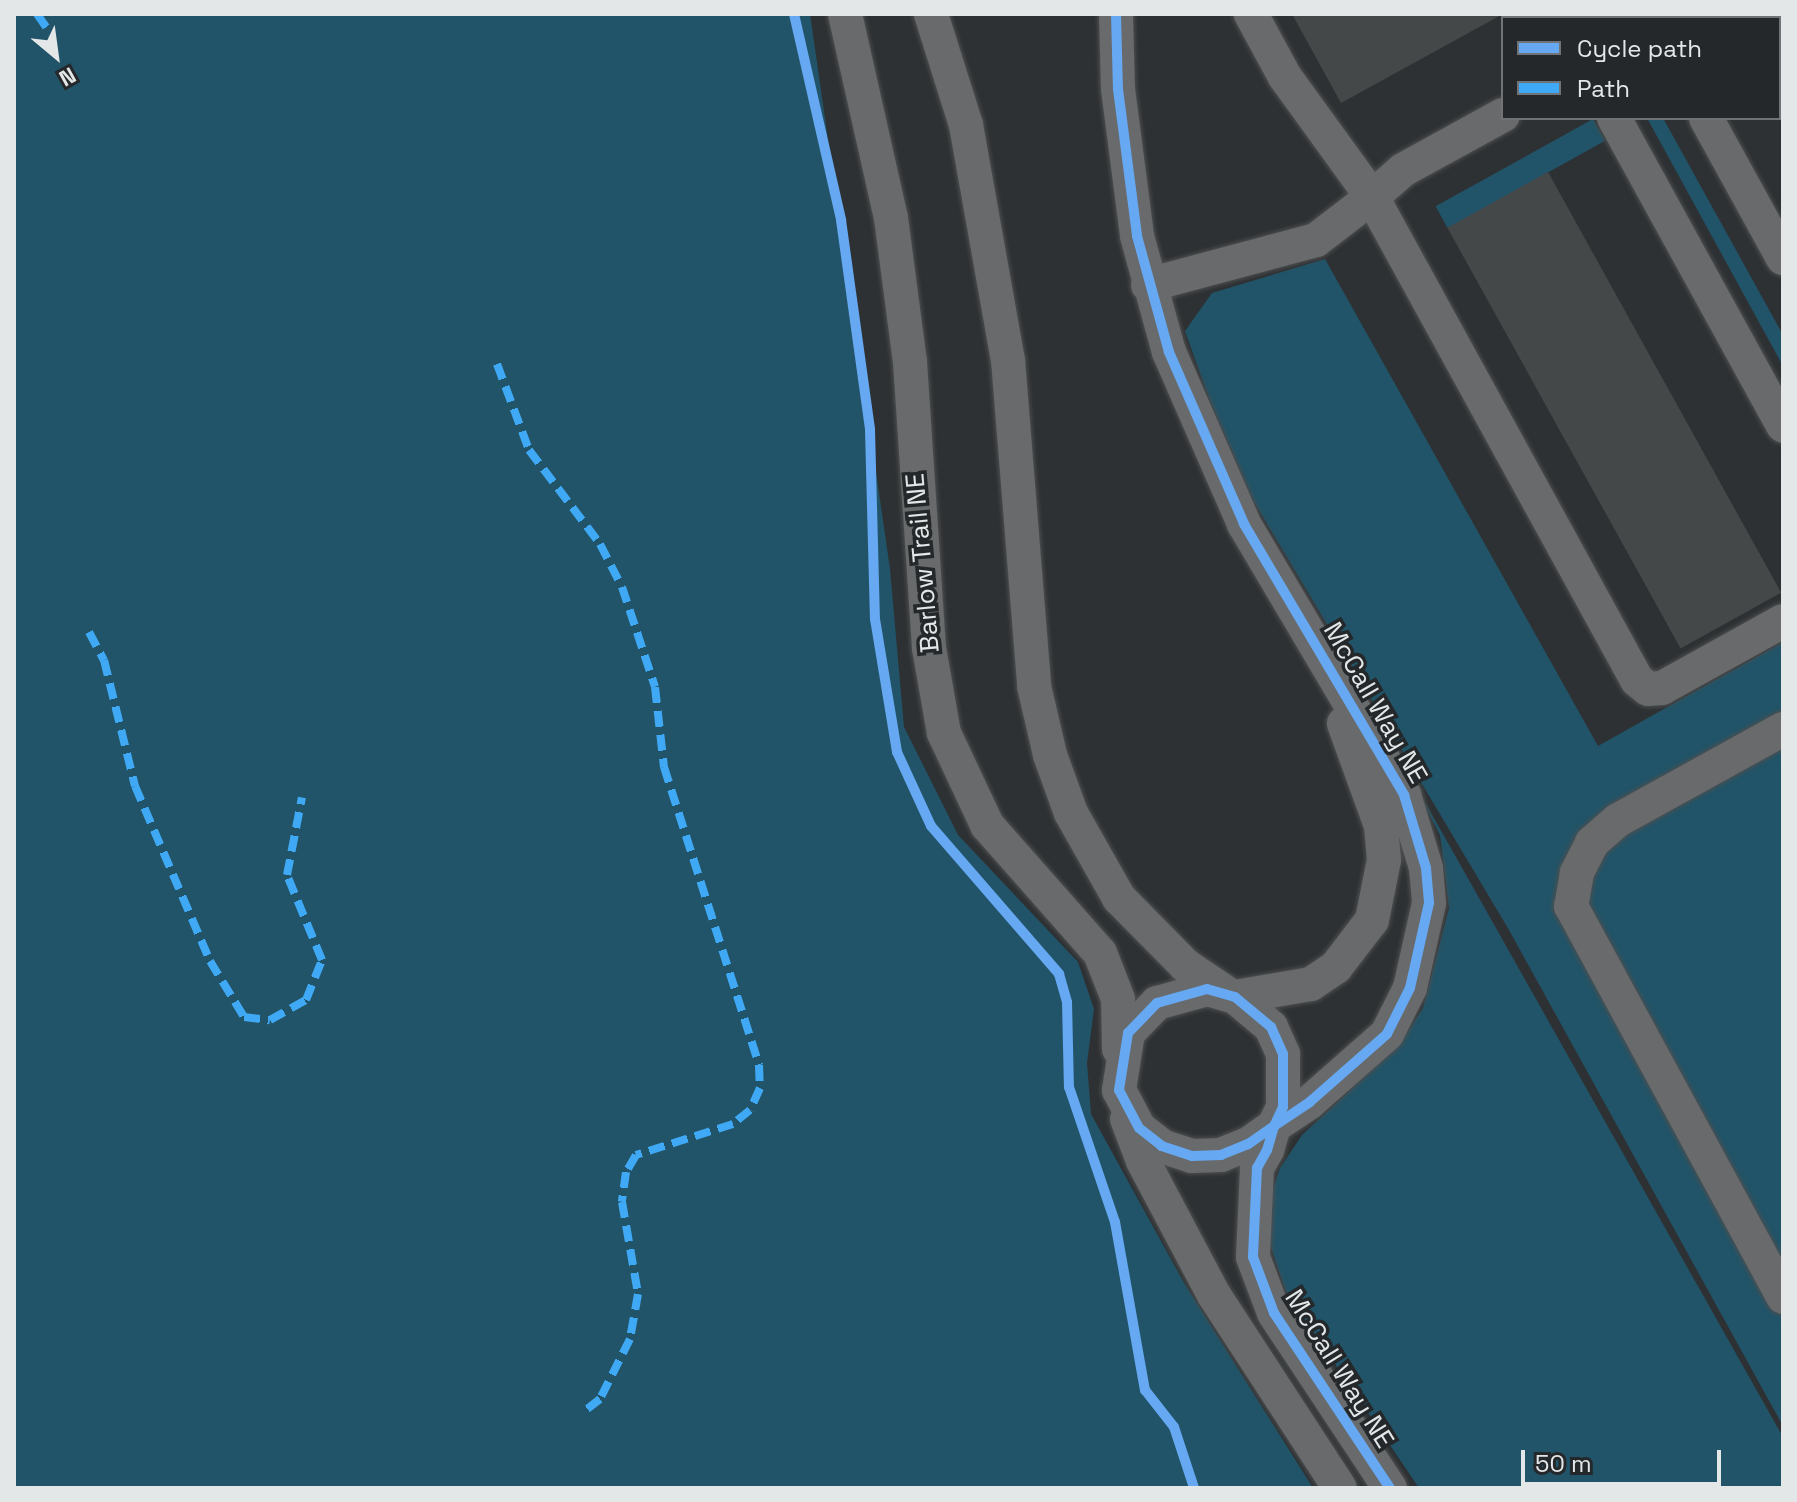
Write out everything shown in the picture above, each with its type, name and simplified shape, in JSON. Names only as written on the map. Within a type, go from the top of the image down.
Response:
[{"type":"street","name":"Barlow Trail NE","points":[[845,14],[891,218],[910,362],[929,648],[944,733],[987,825],[1100,953],[1118,999],[1119,1062]]},
{"type":"street","points":[[931,14],[966,125],[1008,360],[1034,686],[1050,755],[1071,813],[1119,898],[1185,965],[1260,1015],[1283,1054],[1283,1107],[1274,1126],[1221,1155],[1192,1156],[1162,1146],[1123,1104]]},
{"type":"street","name":"McCall Way NE","points":[[1116,14],[1127,168],[1148,285],[1187,402],[1284,594],[1370,786],[1384,860],[1372,920],[1336,967],[1281,994],[1232,996]]},
{"type":"street","points":[[1251,14],[1285,77],[1372,197],[1642,686],[1662,688],[1783,621]]},
{"type":"street","points":[[1148,285],[1316,240],[1403,170],[1501,116]]},
{"type":"street","points":[[1615,120],[1783,426]]},
{"type":"street","points":[[1707,120],[1783,258]]},
{"type":"street","name":"McCall Way NE","points":[[1284,594],[1404,795],[1426,868],[1429,903],[1410,988],[1387,1034],[1274,1126],[1251,1204],[1258,1276],[1311,1374],[1390,1488]]},
{"type":"street","points":[[1783,729],[1618,820],[1592,843],[1577,873],[1571,906],[1783,1297]]},
{"type":"street","points":[[1232,996],[1207,989],[1157,1003],[1128,1033],[1119,1062],[1123,1104],[1143,1161],[1214,1295],[1340,1488]]},
{"type":"shaded area","points":[[14,14],[810,14],[890,569],[904,727],[958,835],[1078,962],[1094,1009],[1087,1063],[1091,1114],[1183,1281],[1313,1488],[14,1488]]},
{"type":"shaded area","points":[[1594,120],[1605,141],[1448,228],[1436,206]]},
{"type":"shaded area","points":[[1648,120],[1664,120],[1783,335],[1783,366]]},
{"type":"shaded area","points":[[1325,259],[1598,746],[1783,642],[1783,1426],[1509,930],[1254,502],[1210,401],[1185,331],[1212,293]]},
{"type":"shaded area","points":[[1382,726],[1783,1437],[1783,1488],[1419,1488],[1285,1290],[1270,1244],[1267,1206],[1280,1168],[1302,1135],[1399,1045],[1423,1008],[1449,908],[1440,835]]},
{"type":"building","points":[[1292,14],[1503,14],[1341,103]]},
{"type":"building","points":[[1548,172],[1781,593],[1681,648],[1447,228]]},
{"type":"marked path","points":[[37,14],[51,34]]},
{"type":"marked path","points":[[497,364],[529,450],[600,544],[622,587],[655,687],[664,767],[759,1065],[760,1088],[750,1110],[733,1124],[636,1155],[626,1172],[622,1202],[638,1294],[630,1339],[600,1399],[582,1413]]},
{"type":"marked path","points":[[89,632],[104,660],[135,786],[210,961],[244,1017],[270,1020],[306,1000],[322,960],[287,875],[302,797]]},
{"type":"cycle path","points":[[794,14],[841,220],[870,430],[875,619],[897,752],[931,826],[1059,974],[1067,1002],[1069,1087],[1115,1222],[1145,1390],[1174,1427],[1194,1488]]},
{"type":"cycle path","points":[[1116,14],[1118,89],[1137,236],[1169,352],[1244,524],[1404,795],[1426,868],[1429,903],[1410,988],[1387,1034],[1310,1102],[1274,1126],[1248,1144],[1221,1155],[1192,1156],[1162,1146],[1139,1128],[1119,1090],[1128,1033],[1157,1003],[1207,989],[1235,997],[1271,1027],[1283,1054],[1283,1107],[1274,1126],[1267,1150],[1257,1168],[1253,1257],[1274,1313],[1390,1488]]}]
